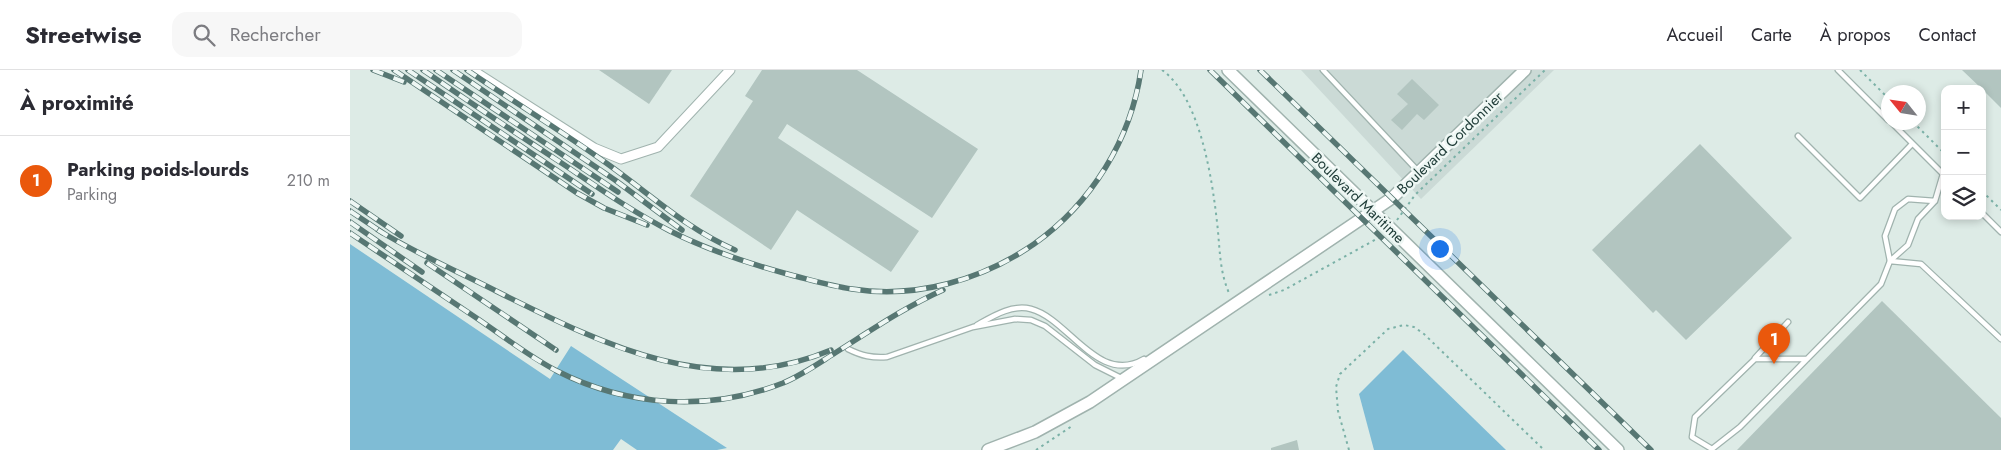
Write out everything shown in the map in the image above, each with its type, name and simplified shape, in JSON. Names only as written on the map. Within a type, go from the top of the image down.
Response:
[{"type":"street","points":[[472,70],[594,148],[621,159],[658,147],[730,70]]},
{"type":"street","name":"Boulevard Maritime","points":[[1228,70],[1389,229],[1618,450]]},
{"type":"street","name":"Boulevard Cordonnier","points":[[988,450],[1035,432],[1063,418],[1124,380],[1392,198],[1525,70]]},
{"type":"lane","points":[[1323,70],[1419,172]]},
{"type":"lane","points":[[1838,70],[1881,112]]},
{"type":"lane","points":[[1899,130],[1941,172]]},
{"type":"lane","points":[[1798,136],[1860,198],[1912,144]]},
{"type":"lane","points":[[1788,322],[1755,359],[1695,417],[1692,437],[1713,450],[1740,427],[1881,284],[1890,261],[1908,245],[1918,219],[1936,201],[1941,185]]},
{"type":"lane","points":[[1890,261],[1885,236],[1895,209],[1908,199],[1936,201]]},
{"type":"lane","points":[[1986,217],[2001,232]]},
{"type":"lane","points":[[1890,261],[1921,264],[2001,339]]},
{"type":"lane","points":[[973,327],[996,313],[1015,309],[1031,309],[1047,318],[1099,359],[1112,364],[1126,365],[1140,362],[1160,350],[1177,344]]},
{"type":"lane","points":[[848,350],[873,358],[887,357],[973,327],[1015,319],[1031,320],[1045,326],[1095,365],[1124,380]]},
{"type":"lane","points":[[1755,359],[1807,358]]},
{"type":"path","points":[[1162,70],[1173,80],[1185,96],[1200,137],[1210,174],[1221,270],[1234,305]]},
{"type":"path","points":[[1266,297],[1284,290],[1381,237],[1405,211],[1415,195],[1544,70]]},
{"type":"path","points":[[1860,70],[1881,91]]},
{"type":"path","points":[[1921,130],[1941,150]]},
{"type":"path","points":[[1986,195],[2001,210]]},
{"type":"path","points":[[1349,450],[1338,411],[1336,387],[1340,374],[1388,329],[1404,325],[1414,327],[1424,334],[1544,450]]},
{"type":"path","points":[[1036,450],[1072,426]]},
{"type":"shaded area","points":[[1301,70],[1554,70],[1421,199]]},
{"type":"water","points":[[350,244],[550,379],[571,346],[727,448],[717,450],[637,450],[621,439],[613,450],[350,450]]},
{"type":"water","points":[[1403,350],[1506,450],[1374,450],[1359,394]]},
{"type":"building","points":[[599,70],[672,70],[649,104]]},
{"type":"building","points":[[762,70],[857,70],[978,149],[932,218],[787,124],[778,138],[919,231],[891,272],[797,210],[771,250],[690,196],[753,101],[745,96]]},
{"type":"building","points":[[1962,70],[2001,70],[2001,108],[1986,93],[1986,85],[1978,85]]},
{"type":"building","points":[[1412,79],[1439,105],[1424,120],[1417,114],[1402,130],[1391,120],[1408,104],[1397,94]]},
{"type":"building","points":[[1700,144],[1792,238],[1686,340],[1656,310],[1653,313],[1592,250]]},
{"type":"building","points":[[1882,301],[2001,418],[2001,450],[1737,450]]},
{"type":"building","points":[[1297,440],[1299,450],[1271,450],[1271,448]]},
{"type":"railway","points":[[373,70],[404,82]]},
{"type":"railway","points":[[394,70],[577,193],[604,208],[647,225]]},
{"type":"railway","points":[[408,70],[592,194]]},
{"type":"railway","points":[[423,70],[614,198],[684,238],[776,271],[836,286],[876,291],[924,289],[970,277],[1014,257],[1055,228],[1074,209],[1106,168],[1128,121],[1136,96],[1141,70]]},
{"type":"railway","points":[[436,70],[618,192]]},
{"type":"railway","points":[[453,70],[615,180],[682,230]]},
{"type":"railway","points":[[467,70],[625,176],[685,222],[735,250]]},
{"type":"railway","points":[[1210,70],[1599,450]]},
{"type":"railway","points":[[1260,70],[1651,450]]},
{"type":"railway","points":[[350,201],[401,236]]},
{"type":"railway","points":[[350,211],[383,233]]},
{"type":"railway","points":[[350,222],[422,272]]},
{"type":"railway","points":[[378,230],[423,255],[579,331],[619,347],[660,360],[702,368],[744,370],[787,364],[831,350]]},
{"type":"railway","points":[[350,233],[525,352],[557,371],[584,383],[612,392],[640,398],[669,401],[698,401],[726,398],[755,392],[783,383],[810,369],[901,312],[943,290]]},
{"type":"railway","points":[[427,263],[556,350]]},
{"type":"place","name":"Parking poids-lourds","points":[[1774,364]]}]
